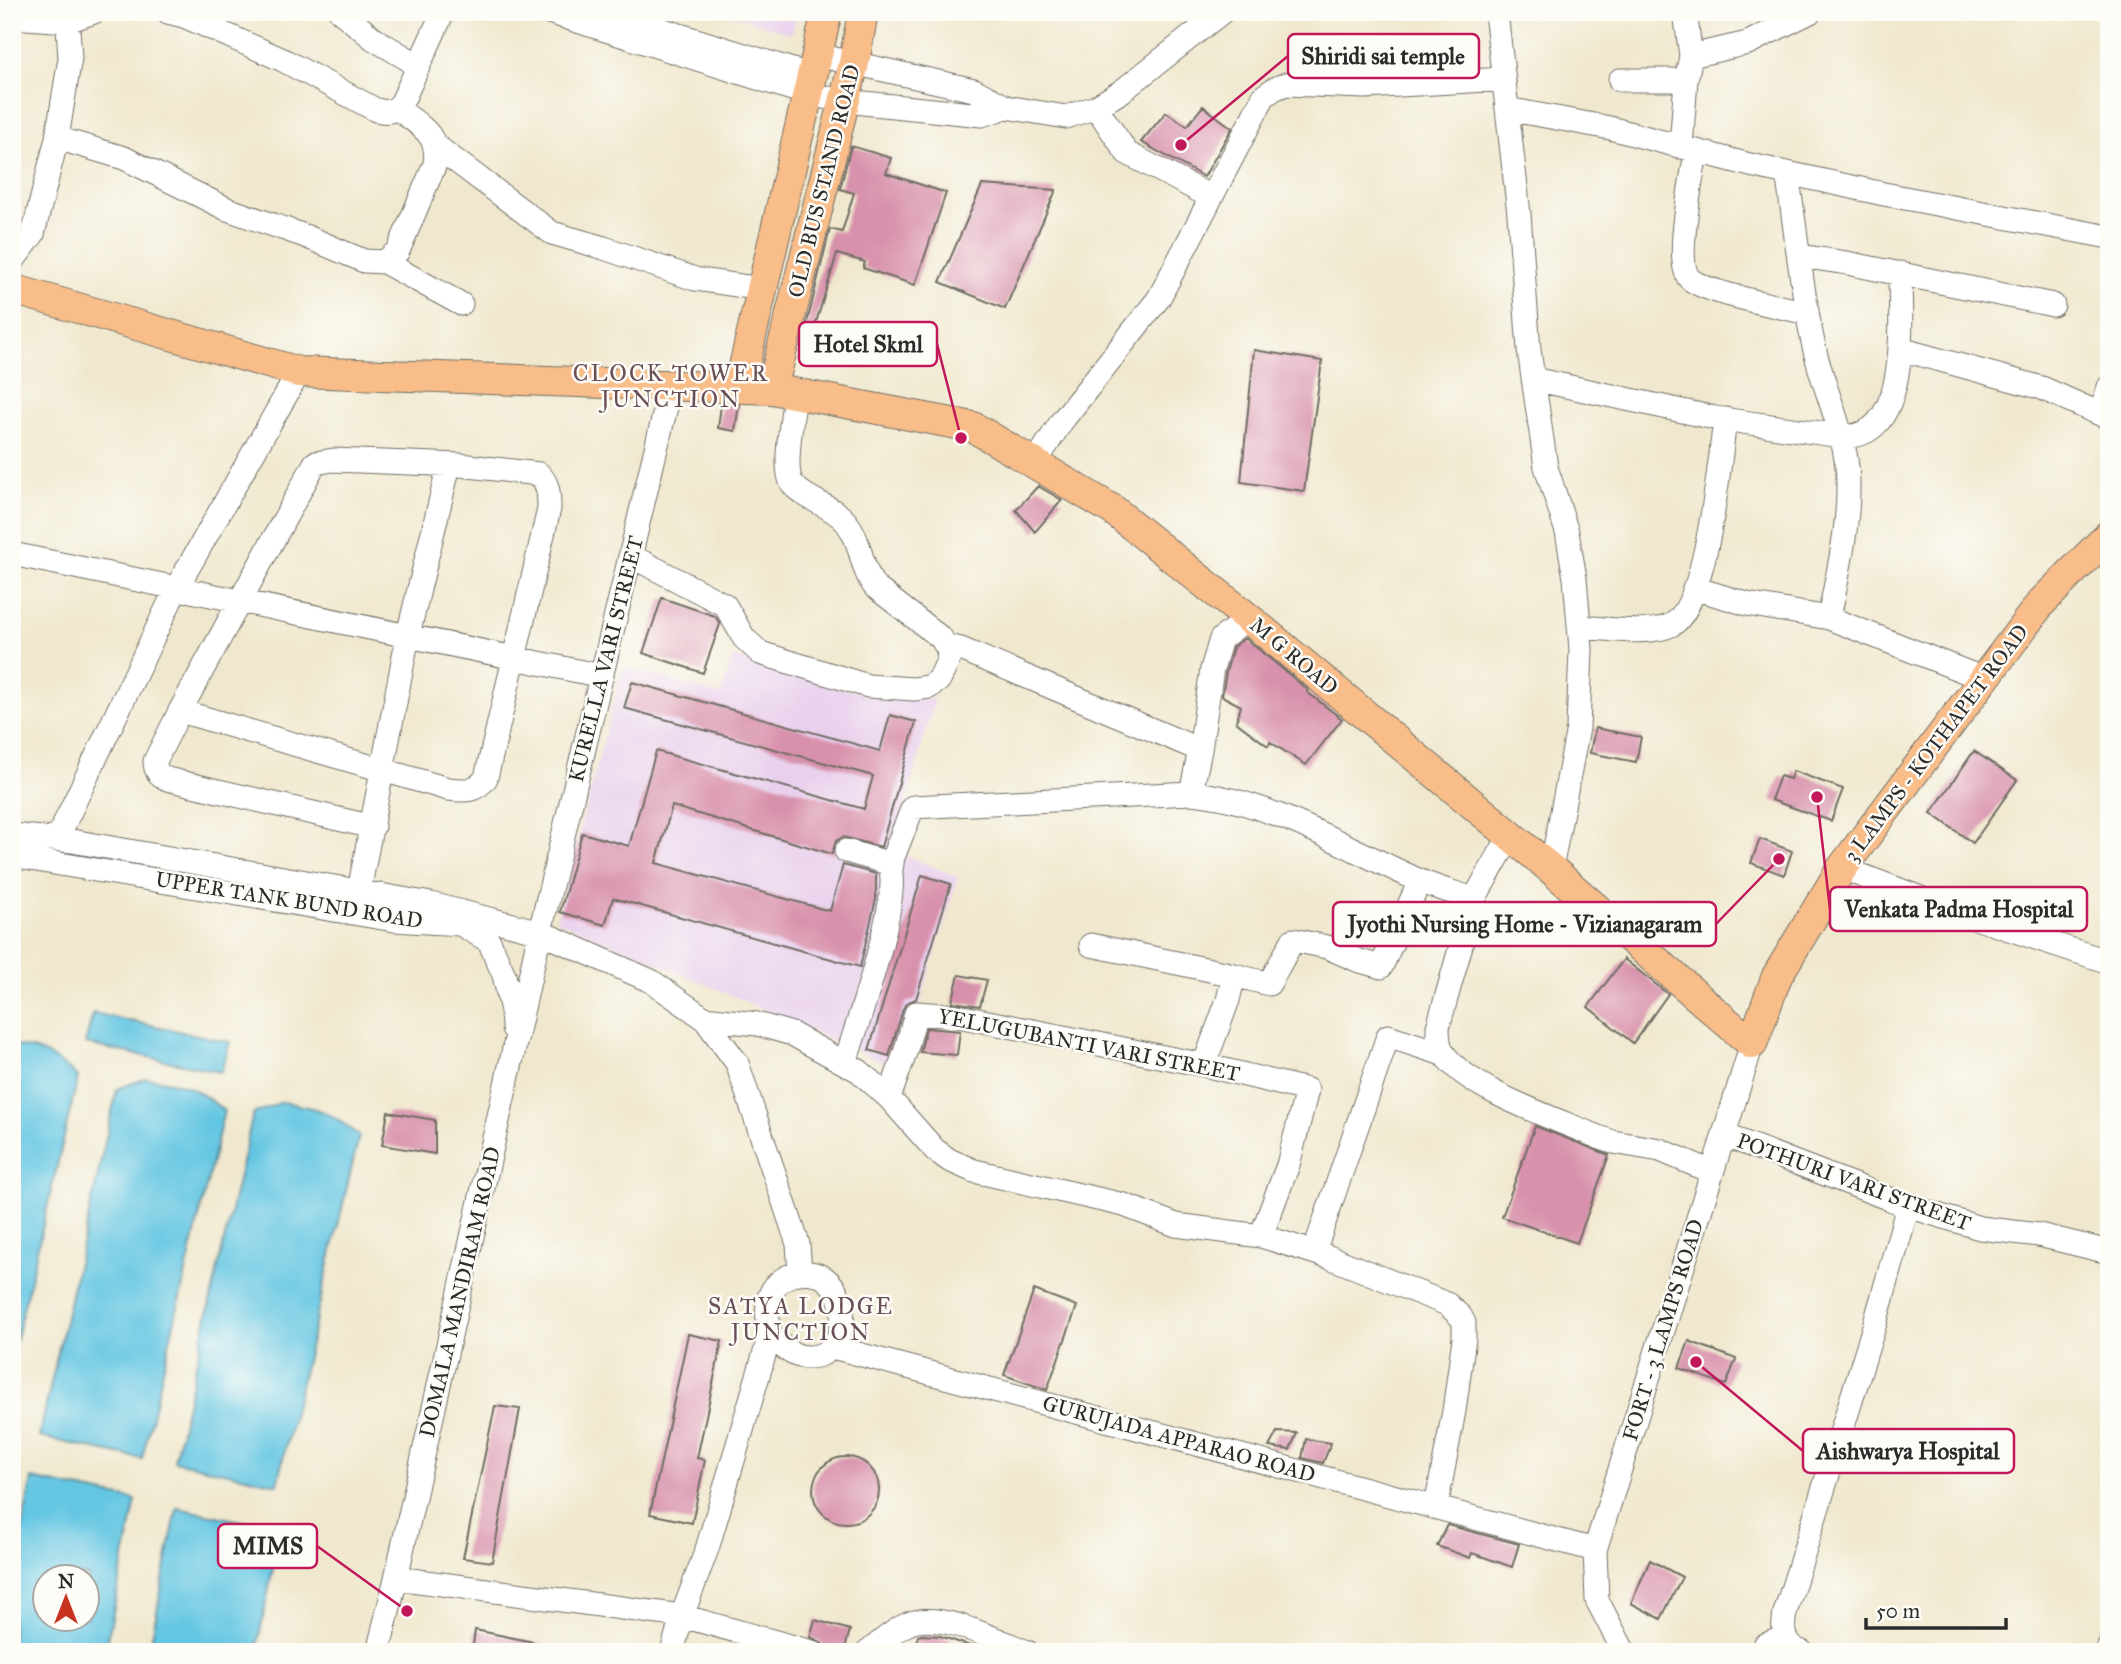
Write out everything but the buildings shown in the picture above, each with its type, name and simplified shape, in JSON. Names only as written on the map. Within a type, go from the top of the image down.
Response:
[{"type":"main road","name":"OLD BUS STAND ROAD","points":[[739,388],[827,12]]},
{"type":"main road","name":"OLD BUS STAND ROAD","points":[[784,391],[863,12]]},
{"type":"main road","name":"M G ROAD","points":[[12,289],[299,372],[784,391],[973,427],[1113,510],[1551,869],[1752,1044]]},
{"type":"main road","name":"3 LAMPS - KOTHAPET ROAD","points":[[1752,1044],[1777,976],[1842,868],[2041,603],[2109,535]]},
{"type":"street","points":[[13,20],[67,17],[94,12]]},
{"type":"street","points":[[168,12],[184,16],[283,60],[376,110],[386,112],[397,108],[443,12]]},
{"type":"street","points":[[341,12],[374,39],[418,65]]},
{"type":"street","points":[[549,12],[813,75],[854,63],[974,90],[1006,107],[1066,117],[1096,107],[1122,90],[1222,12]]},
{"type":"street","points":[[605,12],[813,75],[844,101],[982,115],[1006,107]]},
{"type":"street","points":[[1496,12],[1519,214],[1533,379],[1546,467],[1567,531],[1575,578],[1581,649],[1577,728],[1551,869]]},
{"type":"street","points":[[1685,12],[1691,55],[1686,80],[1688,148],[1682,247],[1689,278],[1706,288],[1807,313]]},
{"type":"street","points":[[1691,55],[1748,43],[1810,12]]},
{"type":"street","points":[[12,262],[33,234],[57,138],[70,58],[67,17]]},
{"type":"street","points":[[1035,463],[1062,421],[1159,299],[1258,106],[1274,89],[1286,84],[1365,87],[1504,79]]},
{"type":"street","points":[[1620,80],[1686,80]]},
{"type":"street","points":[[1096,107],[1127,153],[1211,197]]},
{"type":"street","points":[[397,108],[430,134],[436,146],[552,233],[695,279],[762,289]]},
{"type":"street","points":[[1507,109],[1610,128],[1787,173],[1884,194],[2109,237]]},
{"type":"street","points":[[57,138],[124,158],[227,209],[305,236],[364,261],[384,262],[461,304]]},
{"type":"street","points":[[384,262],[398,251],[435,164],[436,146]]},
{"type":"street","points":[[1787,173],[1807,313],[1825,389],[1841,436],[1848,478],[1848,519],[1829,618]]},
{"type":"street","points":[[1800,256],[1899,273],[2053,305]]},
{"type":"street","points":[[1533,379],[1726,419],[1852,438],[1866,434],[1877,424],[1890,402],[1899,363],[1899,273]]},
{"type":"street","points":[[1899,349],[2042,388],[2105,415],[2109,387]]},
{"type":"street","points":[[57,839],[176,589],[299,372]]},
{"type":"street","name":"KURELLA VARI STREET","points":[[540,932],[671,386]]},
{"type":"street","points":[[631,556],[725,606],[744,638],[760,653],[869,686],[914,689],[929,687],[939,680],[949,651],[941,638],[875,587],[847,523],[837,513],[792,484],[789,475],[784,391]]},
{"type":"street","points":[[1579,627],[1650,630],[1670,626],[1690,602],[1708,541],[1726,419]]},
{"type":"street","points":[[180,711],[448,789],[471,790],[480,786],[486,778],[550,509],[545,481],[538,474],[449,465],[332,460],[315,463],[180,711],[155,761],[159,775],[167,779],[373,827]]},
{"type":"street","points":[[359,891],[408,635],[449,465]]},
{"type":"street","points":[[12,554],[602,676]]},
{"type":"street","points":[[1694,588],[1746,604],[1829,618],[1984,679]]},
{"type":"street","points":[[1191,793],[1212,669],[1221,639],[1248,618]]},
{"type":"street","points":[[947,646],[961,649],[1200,750]]},
{"type":"street","points":[[845,1063],[881,947],[892,886],[893,857],[914,807],[1191,793],[1235,799],[1329,837],[1420,881],[1474,900]]},
{"type":"street","name":"UPPER TANK BUND ROAD","points":[[12,835],[57,839],[431,904],[540,932],[651,981],[704,1018]]},
{"type":"street","points":[[1443,1054],[1438,1041],[1438,1027],[1474,900],[1510,836]]},
{"type":"street","points":[[846,850],[888,863],[891,870]]},
{"type":"street","name":"UPPER TANK BUND ROAD","points":[[12,856],[394,920],[460,924],[489,941],[504,975],[512,1011],[514,1052]]},
{"type":"street","points":[[1842,868],[1957,912],[2109,962]]},
{"type":"street","points":[[1091,945],[1269,984],[1293,940],[1327,947],[1381,967],[1420,881]]},
{"type":"street","name":"DOMALA MANDIRAM ROAD","points":[[378,1652],[397,1578],[540,932]]},
{"type":"street","points":[[1204,1065],[1228,1000],[1234,975]]},
{"type":"street","name":"YELUGUBANTI VARI STREET","points":[[889,1098],[916,1013],[958,1016],[1204,1065],[1307,1090],[1288,1165],[1261,1236]]},
{"type":"street","points":[[704,1018],[757,1024],[792,1034],[845,1063],[859,1071],[889,1098],[935,1150],[949,1160],[974,1171],[1124,1205],[1176,1225],[1261,1236],[1314,1252],[1447,1304],[1464,1322],[1464,1338],[1436,1507]]},
{"type":"street","points":[[704,1018],[737,1063],[798,1244],[800,1272]]},
{"type":"street","points":[[1314,1252],[1388,1036],[1443,1054],[1487,1090],[1598,1137],[1660,1150],[1713,1172]]},
{"type":"street","name":"FORT - 3 LAMPS ROAD","points":[[1606,1617],[1597,1600],[1595,1550],[1752,1044]]},
{"type":"street","name":"POTHURI VARI STREET","points":[[1724,1135],[1908,1206],[1980,1227],[2039,1235],[2109,1252]]},
{"type":"street","points":[[1802,1652],[1789,1645],[1784,1630],[1908,1206]]},
{"type":"street","points":[[672,1652],[682,1616],[707,1549],[770,1335],[767,1314],[770,1296],[776,1286],[787,1277],[800,1272],[815,1274],[828,1281],[836,1295],[843,1323],[839,1339],[832,1347],[819,1356],[803,1357],[786,1351],[770,1335]]},
{"type":"street","name":"GURUJADA APPARAO ROAD","points":[[832,1347],[1595,1550]]},
{"type":"street","points":[[397,1578],[682,1616],[812,1652]]},
{"type":"street","points":[[1606,1617],[1609,1652]]},
{"type":"street","points":[[1606,1617],[1624,1652]]},
{"type":"street","points":[[868,1652],[909,1623],[925,1620],[944,1622],[1027,1652]]},
{"type":"street","points":[[1762,1652],[1765,1645],[1784,1630]]},
{"type":"street","points":[[2107,1652],[2109,1647]]},
{"type":"shaded area","points":[[724,12],[797,12],[792,34]]},
{"type":"shaded area","points":[[733,657],[883,699],[935,699],[892,850],[958,877],[900,1070],[556,920],[623,667],[721,695]]},
{"type":"water","points":[[93,1013],[230,1042],[221,1072],[85,1044]]},
{"type":"water","points":[[12,1045],[48,1055],[78,1077],[12,1356]]},
{"type":"water","points":[[146,1078],[188,1087],[224,1111],[142,1459],[39,1437],[117,1089]]},
{"type":"water","points":[[282,1102],[324,1112],[359,1136],[277,1484],[174,1461],[253,1114]]},
{"type":"water","points":[[32,1479],[136,1500],[105,1652],[12,1652],[12,1578]]},
{"type":"water","points":[[177,1508],[281,1529],[256,1652],[149,1652]]},
{"type":"place","name":"Shiridi sai temple","points":[[1181,145]]},
{"type":"place","name":"Hotel Skml","points":[[961,438]]},
{"type":"place","name":"Venkata Padma Hospital","points":[[1817,797]]},
{"type":"place","name":"Jyothi Nursing Home - Vizianagaram","points":[[1779,859]]},
{"type":"place","name":"Aishwarya Hospital","points":[[1696,1362]]},
{"type":"place","name":"MIMS","points":[[407,1611]]},
{"type":"district","name":"CLOCK TOWER JUNCTION","points":[[671,386]]},
{"type":"district","name":"SATYA LODGE JUNCTION","points":[[801,1319]]}]
